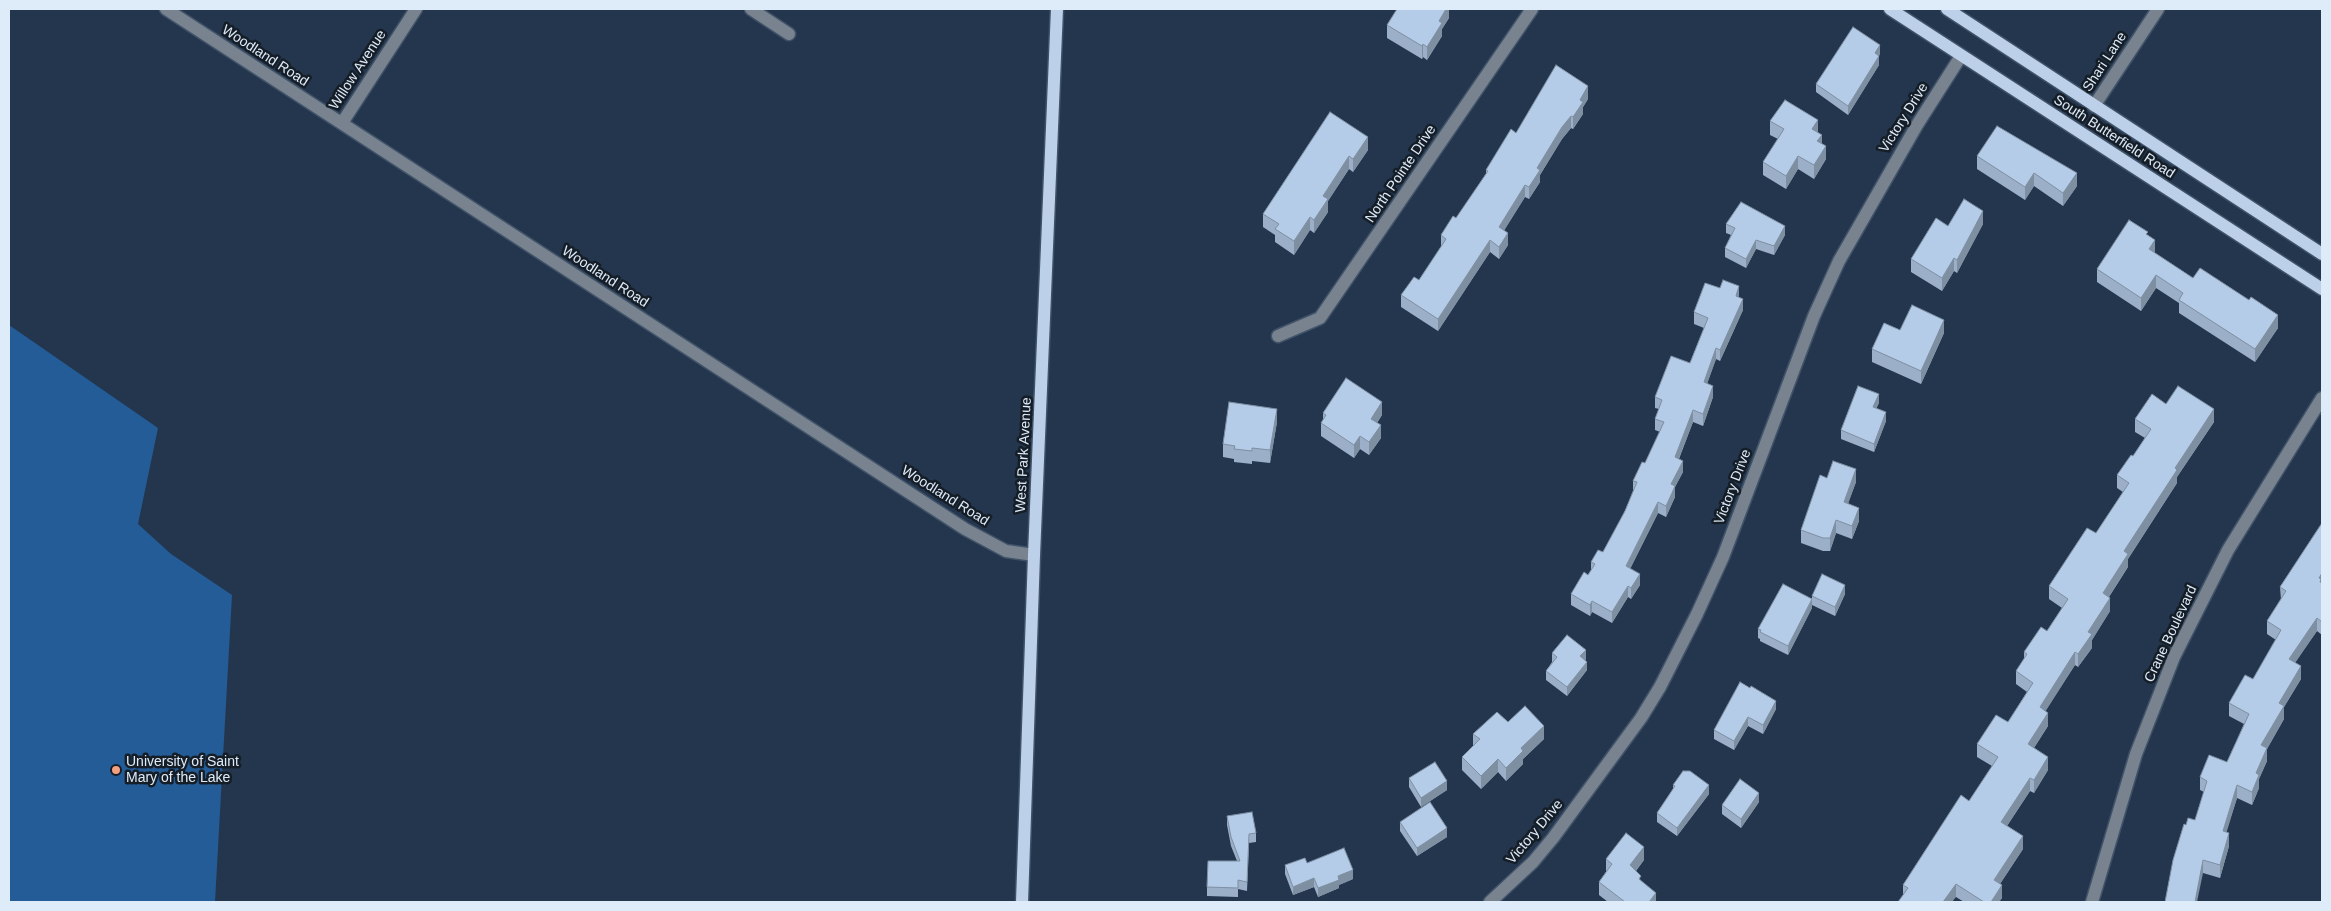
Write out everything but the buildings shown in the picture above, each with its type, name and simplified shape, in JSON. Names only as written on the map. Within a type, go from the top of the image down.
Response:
[{"type":"main road","name":"West Park Avenue","points":[[1022,902],[1034,555],[1057,9]]},
{"type":"main road","name":"South Butterfield Road","points":[[1890,9],[2322,289]]},
{"type":"main road","name":"South Butterfield Road","points":[[1947,9],[2322,254]]},
{"type":"street","name":"Woodland Road","points":[[166,9],[965,529],[1006,551],[1034,555]]},
{"type":"street","name":"Willow Avenue","points":[[342,123],[416,9]]},
{"type":"street","points":[[751,9],[789,34]]},
{"type":"street","name":"North Pointe Drive","points":[[1278,336],[1320,318],[1532,9]]},
{"type":"street","name":"Shari Lane","points":[[2094,106],[2158,9]]},
{"type":"street","name":"Victory Drive","points":[[1490,902],[1533,862],[1553,838],[1641,718],[1660,687],[1723,557],[1814,316],[1839,261],[1917,125],[1961,56]]},
{"type":"street","name":"Crane Boulevard","points":[[2092,902],[2136,754],[2174,657],[2228,550],[2281,461],[2322,398]]},
{"type":"shaded area","name":"University of Saint Mary of the Lake","points":[[9,325],[158,428],[138,524],[171,554],[232,595],[215,902],[9,902]]},
{"type":"place","name":"University of Saint Mary of the Lake","points":[[116,770]]}]
